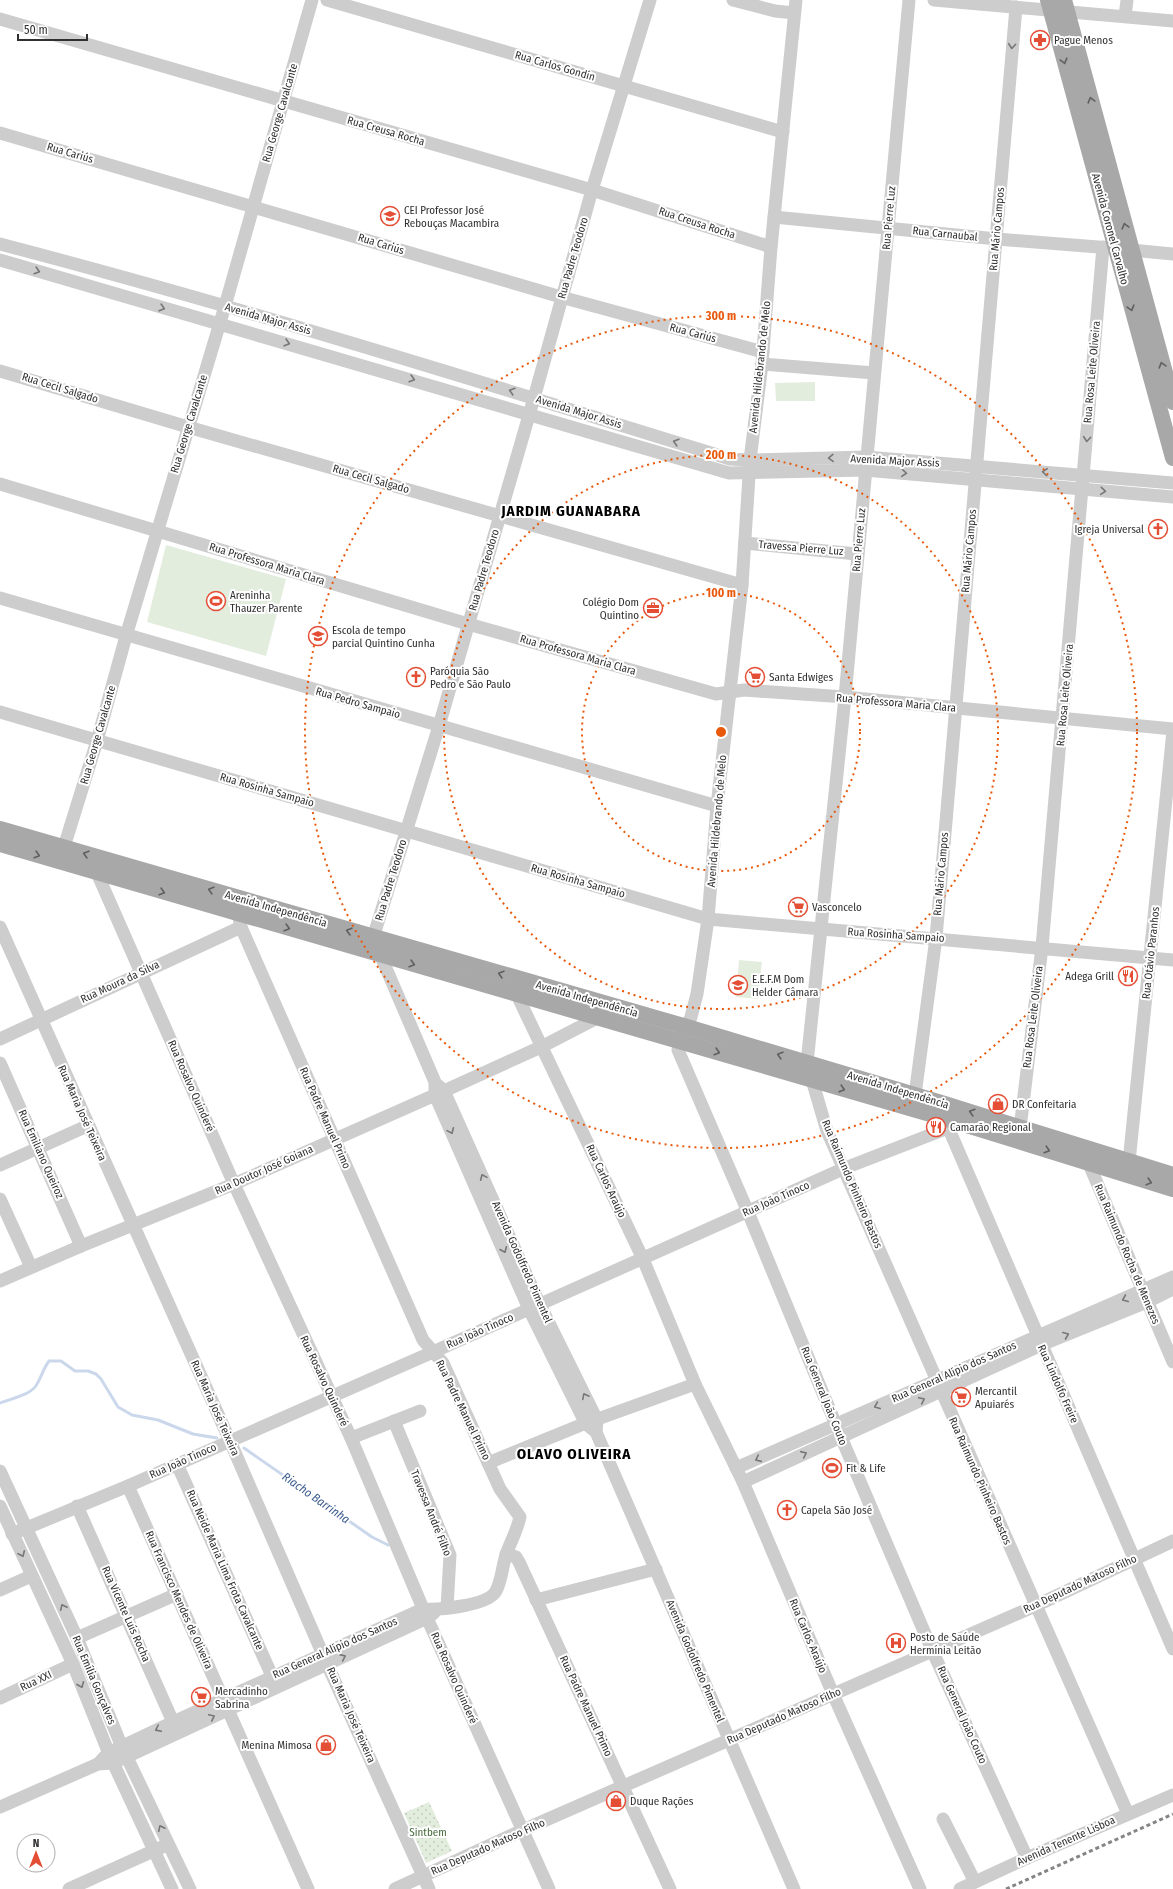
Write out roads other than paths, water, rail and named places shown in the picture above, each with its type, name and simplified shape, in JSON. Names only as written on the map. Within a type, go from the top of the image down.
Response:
[{"type":"main road","name":"Avenida Coronel Carvalho","points":[[1049,5],[1173,458]]},
{"type":"main road","name":"Avenida Coronel Carvalho","points":[[1066,6],[1116,248],[1173,402]]},
{"type":"main road","name":"Avenida Independência","points":[[0,829],[64,847],[240,913],[374,938],[519,987],[601,1011],[683,1034],[807,1063],[915,1095],[1019,1134],[1088,1163],[1173,1175]]},
{"type":"main road","name":"Avenida Independência","points":[[0,844],[380,954],[519,987]]},
{"type":"main road","name":"Avenida Independência","points":[[683,1034],[812,1080],[946,1123],[1019,1134],[1082,1146],[1173,1189]]},
{"type":"street","name":"Rua George Cavalcante","points":[[64,847],[97,741],[126,636],[225,306],[312,0]]},
{"type":"street","name":"Rua Carlos Gondin","points":[[327,0],[783,132]]},
{"type":"street","name":"Rua Padre Teodoro","points":[[374,938],[534,398],[592,190],[650,0]]},
{"type":"street","points":[[733,0],[775,11],[795,6]]},
{"type":"street","name":"Rua Pierre Luz","points":[[812,1080],[807,1063],[845,697],[865,464],[909,0]]},
{"type":"street","points":[[934,0],[1016,7],[1049,5],[1066,6],[1125,16],[1173,21]]},
{"type":"street","points":[[1125,16],[1127,0]]},
{"type":"street","name":"Avenida Hildebrando de Melo","points":[[683,1034],[691,1017],[697,994],[708,919],[717,806],[742,585],[750,460],[763,358],[771,247],[795,6]]},
{"type":"street","name":"Rua Mário Campos","points":[[915,1095],[936,938],[1016,7]]},
{"type":"street","name":"Rua Creusa Rocha","points":[[0,19],[592,190],[771,247]]},
{"type":"street","name":"Rua Cariús","points":[[0,133],[254,206],[763,358],[874,373]]},
{"type":"street","name":"Rua Carnaubal","points":[[774,217],[997,239],[1173,254]]},
{"type":"street","name":"Avenida Major Assis","points":[[0,244],[74,263],[225,306],[534,398],[730,459],[977,466],[1173,483]]},
{"type":"street","name":"Rua Rosa Leite Oliveira","points":[[1019,1134],[1042,947],[1082,489],[1116,248]]},
{"type":"street","name":"Avenida Major Assis","points":[[0,260],[729,473],[749,474],[865,464],[975,480],[1173,497]]},
{"type":"street","points":[[69,281],[74,263]]},
{"type":"street","points":[[373,368],[379,352]]},
{"type":"street","name":"Rua Cecil Salgado","points":[[0,370],[188,426],[742,585]]},
{"type":"street","name":"Rua Professora Maria Clara","points":[[0,484],[468,624],[716,694],[744,690],[845,697],[1173,730]]},
{"type":"street","name":"Travessa Pierre Luz","points":[[745,543],[857,554]]},
{"type":"street","name":"Rua Pedro Sampaio","points":[[0,598],[126,636],[717,806]]},
{"type":"street","name":"Rua Rosinha Sampaio","points":[[0,712],[708,919],[821,930],[1042,947],[1173,960]]},
{"type":"street","name":"Rua Otávio Paranhos","points":[[1127,1168],[1151,957],[1173,730]]},
{"type":"street","name":"Rua Rosalvo Quinderé","points":[[97,873],[234,1184],[351,1438],[425,1614],[549,1889]]},
{"type":"street","name":"Rua Moura da Silva","points":[[0,1039],[141,973],[240,913]]},
{"type":"street","name":"Rua Padre Manuel Primo","points":[[240,913],[334,1140],[423,1340],[443,1363],[488,1463],[505,1497],[520,1518],[506,1554],[516,1557],[519,1562],[624,1786],[670,1889]]},
{"type":"street","name":"Rua Maria José Teixeira","points":[[0,927],[87,1126],[230,1441],[325,1659],[429,1889]]},
{"type":"street","points":[[374,938],[440,1093]]},
{"type":"street","name":"Rua Carlos Araújo","points":[[519,987],[543,1046],[643,1259],[695,1384],[743,1482],[833,1694],[920,1889]]},
{"type":"street","name":"Rua Doutor José Goiana","points":[[0,1281],[81,1246],[234,1184],[440,1093],[543,1046],[601,1011]]},
{"type":"street","name":"Rua General João Couto","points":[[683,1034],[678,1046],[680,1054],[748,1212],[835,1424],[932,1650],[1027,1858]]},
{"type":"street","name":"Rua Emiliano Queiroz","points":[[0,1063],[81,1246]]},
{"type":"street","name":"Rua Raimundo Pinheiro Bastos","points":[[812,1080],[827,1131],[845,1168],[938,1386],[1128,1814]]},
{"type":"street","name":"Avenida Godolfredo Pimentel","points":[[440,1093],[534,1307],[593,1424],[728,1740],[794,1889]]},
{"type":"street","name":"Rua João Tinoco","points":[[12,1534],[128,1486],[433,1352],[946,1123]]},
{"type":"street","name":"Rua Lindolfo Freire","points":[[946,1123],[1173,1649]]},
{"type":"street","points":[[0,1165],[87,1126]]},
{"type":"street","name":"Rua Raimundo Rocha de Menezes","points":[[1082,1146],[1173,1362]]},
{"type":"street","points":[[0,1199],[31,1267]]},
{"type":"street","name":"Rua General Alípio dos Santos","points":[[1145,1297],[1173,1277]]},
{"type":"street","name":"Rua General Alípio dos Santos","points":[[743,1482],[841,1437],[938,1386],[1039,1341],[1145,1297],[1173,1289]]},
{"type":"street","points":[[488,1463],[695,1384]]},
{"type":"street","name":"Rua General Alípio dos Santos","points":[[736,1468],[835,1424],[938,1386]]},
{"type":"street","points":[[351,1438],[420,1411]]},
{"type":"street","name":"Travessa André Filho","points":[[394,1421],[450,1555],[443,1609]]},
{"type":"street","name":"Rua Neide Maria Lima Frota Cavalcante","points":[[177,1464],[272,1676]]},
{"type":"street","name":"Rua Emília Gonçalves","points":[[0,1471],[77,1638],[124,1752],[190,1889]]},
{"type":"street","name":"Rua Francisco Mendes de Oliveira","points":[[128,1486],[308,1889]]},
{"type":"street","name":"Rua Emília Gonçalves","points":[[0,1506],[73,1664],[111,1758],[172,1889]]},
{"type":"street","name":"Rua Vicente Luís Rocha","points":[[77,1506],[173,1722]]},
{"type":"street","name":"Rua Deputado Matoso Filho","points":[[395,1889],[523,1830],[1035,1606],[1173,1541]]},
{"type":"street","points":[[443,1609],[480,1601],[494,1594],[501,1580],[506,1554]]},
{"type":"street","points":[[536,1600],[656,1570]]},
{"type":"street","points":[[0,1590],[32,1576]]},
{"type":"street","points":[[77,1638],[177,1594]]},
{"type":"street","name":"Rua General Alípio dos Santos","points":[[0,1807],[98,1764],[225,1704],[425,1614],[443,1609]]},
{"type":"street","points":[[57,1629],[70,1623]]},
{"type":"street","name":"Rua General Alípio dos Santos","points":[[124,1752],[173,1722],[225,1704],[272,1676],[325,1659]]},
{"type":"street","name":"Rua XXI","points":[[0,1698],[73,1664]]},
{"type":"street","name":"Avenida Tenente Lisboa","points":[[960,1889],[1027,1858],[1173,1795]]},
{"type":"street","points":[[943,1819],[975,1882]]},
{"type":"street","points":[[68,1889],[169,1844]]},
{"type":"waterway","name":"Riacho Barrinha","points":[[0,1403],[31,1391],[37,1384],[49,1361],[61,1361],[75,1371],[88,1371],[96,1374],[101,1379],[118,1407],[132,1415],[158,1420],[193,1434],[217,1438]]},
{"type":"waterway","name":"Riacho Barrinha","points":[[244,1448],[372,1537],[388,1545]]},
{"type":"railway","points":[[1006,1889],[1173,1814]]},
{"type":"place","name":"Pague Menos","points":[[1040,40]]},
{"type":"place","name":"CEI Professor José Rebouças Macambira","points":[[390,216]]},
{"type":"place","name":"Igreja Universal","points":[[1158,529]]},
{"type":"place","name":"Areninha Thauzer Parente","points":[[216,601]]},
{"type":"place","name":"Colégio Dom Quintino","points":[[653,608]]},
{"type":"place","name":"Escola de tempo parcial Quintino Cunha","points":[[318,636]]},
{"type":"place","name":"Paróquia São Pedro e São Paulo","points":[[416,677]]},
{"type":"place","name":"Santa Edwiges","points":[[755,677]]},
{"type":"place","name":"Vasconcelo","points":[[798,907]]},
{"type":"place","name":"Adega Grill","points":[[1128,976]]},
{"type":"place","name":"E.E.F.M Dom Helder Câmara","points":[[738,985]]},
{"type":"place","name":"DR Confeitaria","points":[[998,1104]]},
{"type":"place","name":"Camarão Regional","points":[[936,1127]]},
{"type":"place","name":"Mercantil Apuiarés","points":[[961,1397]]},
{"type":"place","name":"Fit & Life","points":[[832,1468]]},
{"type":"place","name":"Capela São José","points":[[787,1510]]},
{"type":"place","name":"Posto de Saúde Hermínia Leitão","points":[[896,1643]]},
{"type":"place","name":"Mercadinho Sabrina","points":[[201,1697]]},
{"type":"place","name":"Menina Mimosa","points":[[326,1745]]},
{"type":"place","name":"Duque Rações","points":[[616,1801]]},
{"type":"district","name":"JARDIM GUANABARA","points":[[571,511]]},
{"type":"district","name":"OLAVO OLIVEIRA","points":[[574,1454]]},
{"type":"park label","name":"Sintbem","points":[[428,1832]]}]
